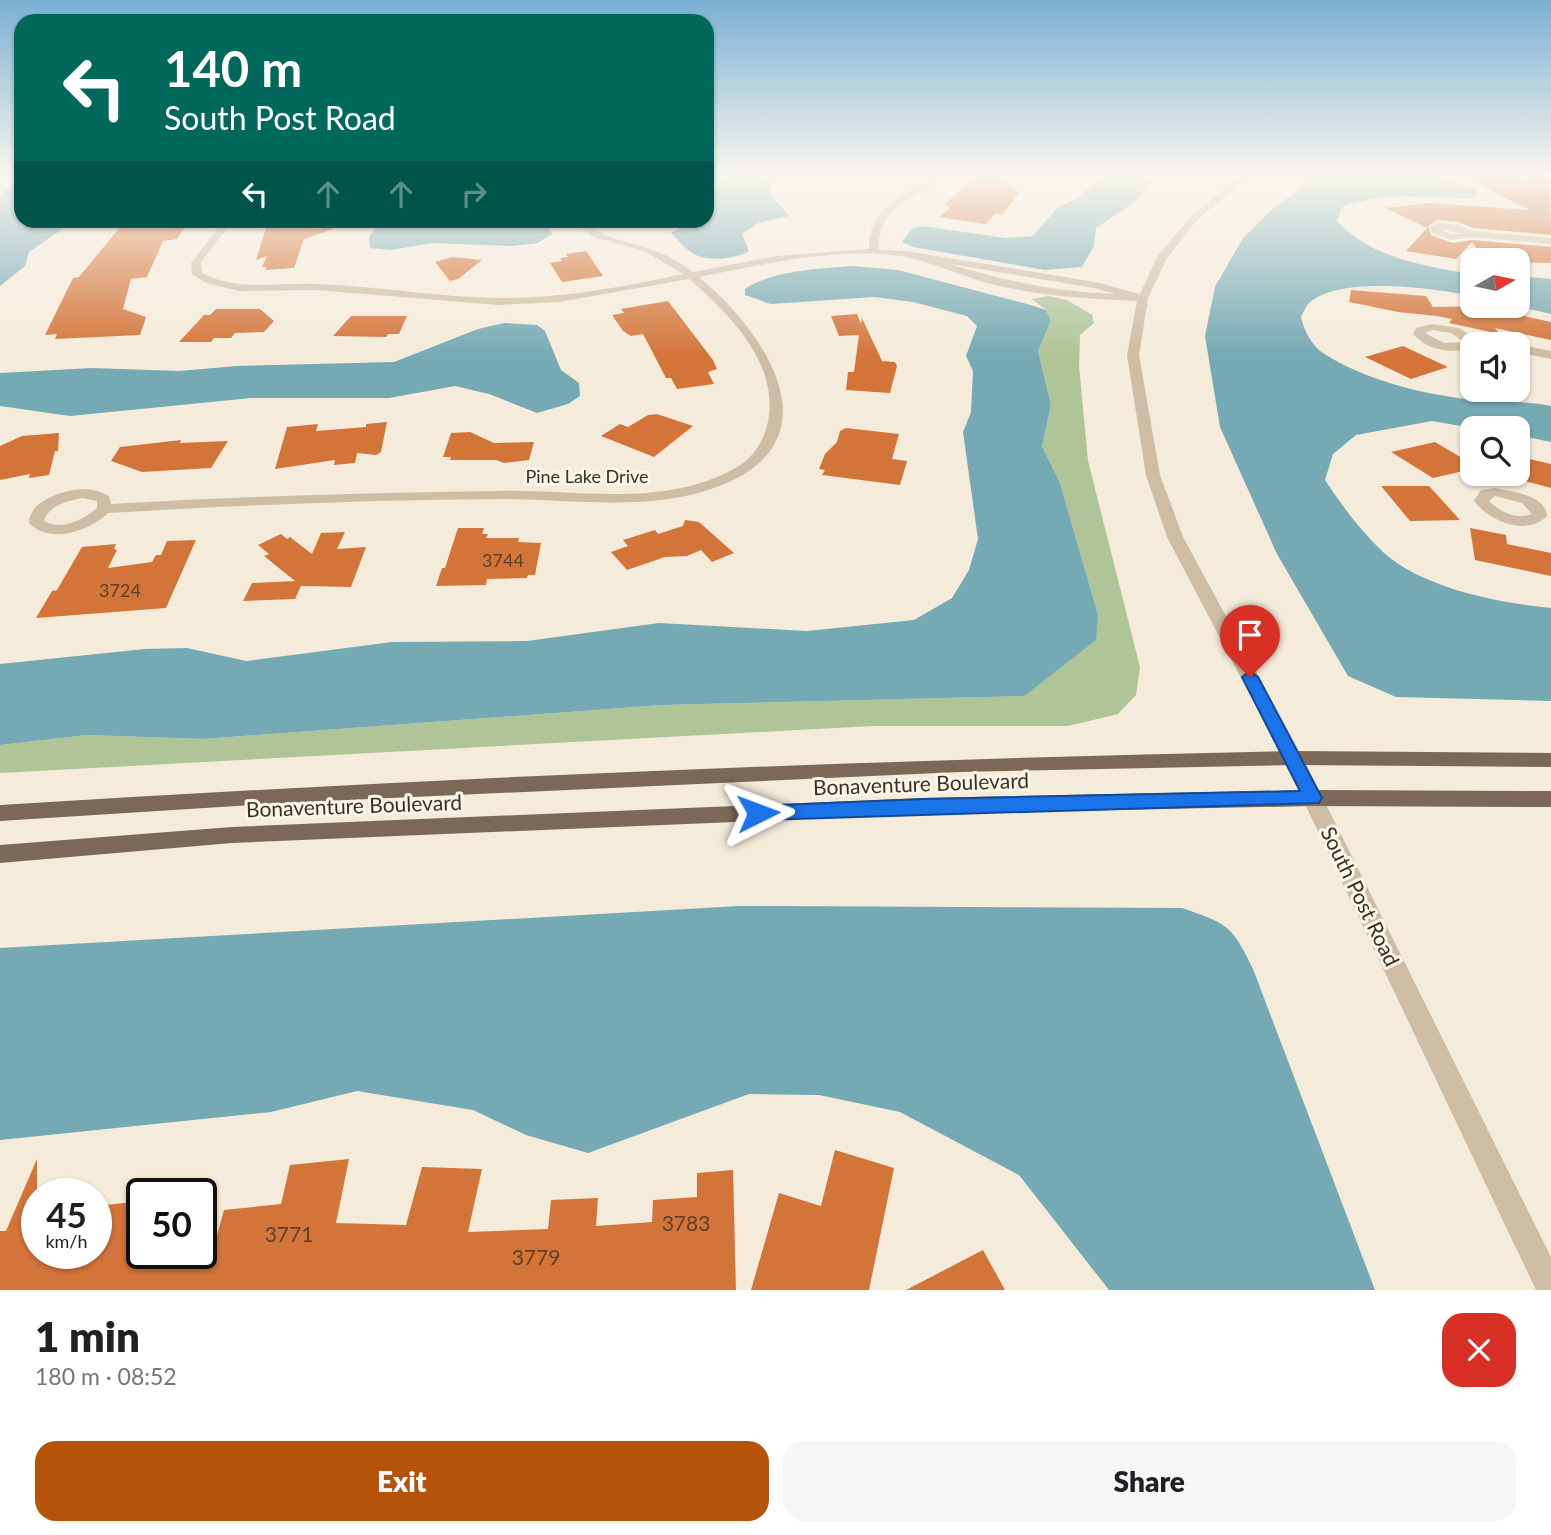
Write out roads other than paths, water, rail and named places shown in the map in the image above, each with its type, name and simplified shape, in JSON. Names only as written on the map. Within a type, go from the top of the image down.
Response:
[{"type":"main road","name":"Bonaventure Boulevard","points":[[0,813],[297,794],[960,765],[1293,758],[1551,760]]},
{"type":"main road","name":"Bonaventure Boulevard","points":[[0,854],[260,834],[924,806],[1313,798],[1551,799]]},
{"type":"street","points":[[217,235],[196,263],[197,274],[209,283],[227,287],[315,287],[430,299],[557,299],[800,256],[874,250],[1095,285],[1143,299]]},
{"type":"street","name":"Pine Lake Drive","points":[[104,509],[204,502],[507,495],[637,497],[699,488],[744,470],[766,447],[773,433],[776,397],[767,364],[746,327],[691,277],[657,253],[601,235]]},
{"type":"street","points":[[873,235],[874,250]]},
{"type":"street","name":"South Post Road","points":[[1180,235],[1162,257],[1143,299],[1133,355],[1140,412],[1153,475],[1175,537],[1293,758],[1551,1289]]},
{"type":"street","points":[[1483,235],[1551,241]]},
{"type":"street","points":[[906,254],[1000,283],[1089,296],[1143,299]]},
{"type":"street","points":[[1530,351],[1551,355]]},
{"type":"water","points":[[0,235],[53,235],[29,252],[25,266],[0,286]]},
{"type":"water","points":[[550,235],[538,243],[512,246],[432,243],[391,250],[370,248],[369,237]]},
{"type":"water","points":[[673,235],[742,235],[749,251],[738,256],[710,258],[698,256]]},
{"type":"water","points":[[907,235],[986,235],[1006,238],[1095,235],[1094,246],[1082,267],[1045,270],[913,247],[902,242]]},
{"type":"water","points":[[1246,235],[1353,235],[1382,252],[1399,258],[1460,272],[1460,294],[1388,286],[1364,286],[1323,294],[1306,308],[1301,317],[1304,327],[1315,346],[1323,353],[1355,370],[1410,389],[1460,398],[1460,402],[1512,402],[1551,406],[1551,442],[1530,438],[1530,416],[1460,416],[1460,426],[1432,421],[1356,435],[1333,454],[1325,480],[1367,535],[1399,565],[1462,592],[1551,608],[1551,701],[1396,697],[1348,676],[1277,554],[1220,427],[1205,336],[1215,287]]},
{"type":"water","points":[[853,266],[898,270],[1027,304],[1046,310],[1051,321],[1038,351],[1051,405],[1042,446],[1060,483],[1098,615],[1096,640],[1024,696],[663,705],[203,739],[87,735],[0,745],[0,664],[145,649],[187,648],[246,661],[392,642],[527,641],[659,623],[807,631],[914,620],[952,598],[969,570],[978,539],[963,432],[971,412],[973,371],[966,356],[977,326],[967,316],[913,302],[874,297],[771,304],[745,295],[745,289],[782,274]]},
{"type":"water","points":[[1530,277],[1551,279],[1551,314],[1530,309]]},
{"type":"water","points":[[504,323],[537,325],[545,331],[561,370],[579,383],[580,396],[568,404],[537,413],[489,394],[455,386],[389,398],[251,398],[70,416],[0,406],[0,373],[92,368],[179,371],[237,366],[394,362],[478,329]]},
{"type":"water","points":[[739,906],[1182,908],[1219,923],[1240,943],[1253,969],[1375,1290],[1109,1290],[1019,1175],[900,1112],[819,1095],[749,1094],[588,1153],[526,1135],[473,1110],[357,1091],[271,1112],[0,1140],[0,948]]}]
